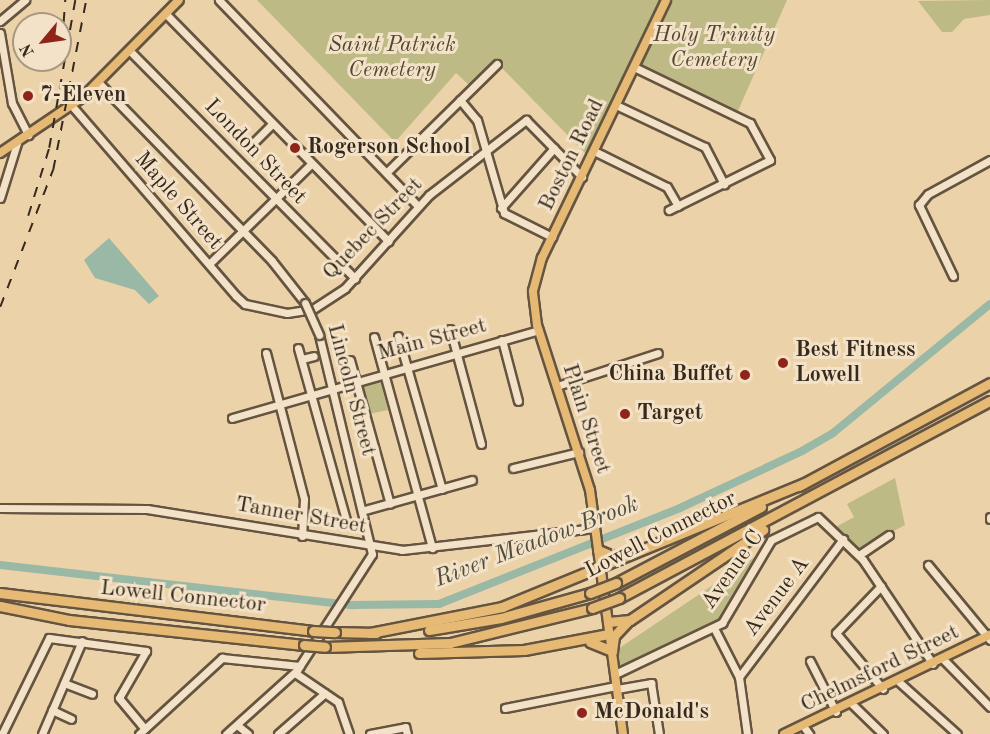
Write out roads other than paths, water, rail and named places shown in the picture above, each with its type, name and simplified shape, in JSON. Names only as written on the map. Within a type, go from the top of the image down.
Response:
[{"type":"highway","name":"Lowell Connector","points":[[0,592],[313,631],[370,633],[491,621],[590,593],[616,583],[990,383]]},
{"type":"highway","name":"Lowell Connector","points":[[0,606],[96,624],[325,647],[351,648],[462,642],[592,608],[619,598],[990,402]]},
{"type":"highway","points":[[370,633],[480,614],[804,483]]},
{"type":"highway","points":[[587,642],[612,651],[614,636],[630,620],[812,497]]},
{"type":"highway","points":[[598,550],[619,559]]},
{"type":"highway","points":[[608,622],[630,620]]},
{"type":"highway","points":[[351,648],[498,652],[587,642],[609,634]]},
{"type":"main road","points":[[0,153],[72,106],[99,83],[179,0]]},
{"type":"main road","name":"Boston Road","points":[[539,330],[533,300],[538,267],[666,0]]},
{"type":"main road","name":"Plain Street","points":[[539,330],[579,452],[596,531],[623,734]]},
{"type":"main road","name":"Chelmsford Street","points":[[784,734],[806,730],[836,712],[989,637]]},
{"type":"street","points":[[0,21],[25,0]]},
{"type":"street","points":[[219,0],[418,206]]},
{"type":"street","points":[[166,14],[310,165],[388,241]]},
{"type":"street","points":[[0,33],[12,104],[28,135]]},
{"type":"street","name":"London Street","points":[[130,51],[355,278]]},
{"type":"street","points":[[387,172],[497,63]]},
{"type":"street","points":[[634,67],[750,123],[770,160],[669,210]]},
{"type":"street","name":"Lincoln Street","points":[[99,83],[243,231],[305,303],[319,334],[334,386],[373,548]]},
{"type":"street","points":[[460,100],[475,116],[501,208],[552,237]]},
{"type":"street","points":[[616,105],[705,147],[724,184]]},
{"type":"street","name":"Maple Street","points":[[72,106],[240,300],[264,308]]},
{"type":"street","name":"Quebec Street","points":[[264,308],[310,310],[355,278],[418,206],[526,120],[554,148]]},
{"type":"street","points":[[254,142],[272,125]]},
{"type":"street","points":[[0,198],[17,143]]},
{"type":"street","points":[[501,208],[554,148],[582,177]]},
{"type":"street","points":[[594,151],[664,185],[678,206]]},
{"type":"street","points":[[952,276],[919,205],[928,194],[990,160]]},
{"type":"street","points":[[209,264],[310,165]]},
{"type":"street","points":[[450,329],[481,444]]},
{"type":"street","name":"Main Street","points":[[232,418],[358,379],[539,330]]},
{"type":"street","points":[[398,336],[442,489]]},
{"type":"street","points":[[374,337],[432,548]]},
{"type":"street","points":[[502,340],[518,401]]},
{"type":"street","points":[[298,348],[346,520]]},
{"type":"street","points":[[266,353],[304,499],[302,536]]},
{"type":"street","points":[[557,386],[658,353]]},
{"type":"street","points":[[302,359],[314,356]]},
{"type":"street","points":[[350,360],[358,379],[390,504]]},
{"type":"street","points":[[513,468],[579,452]]},
{"type":"street","points":[[365,510],[472,480]]},
{"type":"street","name":"Tanner Street","points":[[0,508],[147,509],[373,548],[432,548],[596,531]]},
{"type":"street","name":"Avenue C","points":[[615,674],[714,628],[774,538],[818,517],[843,539]]},
{"type":"street","points":[[859,555],[890,535]]},
{"type":"street","points":[[843,539],[859,555],[933,664]]},
{"type":"street","name":"Avenue A","points":[[739,676],[843,539]]},
{"type":"street","points":[[226,734],[295,673],[347,596],[373,548]]},
{"type":"street","points":[[928,565],[989,637]]},
{"type":"street","points":[[880,586],[836,633],[883,689]]},
{"type":"street","points":[[714,628],[739,676],[747,734]]},
{"type":"street","points":[[2,734],[49,638],[146,651],[119,698],[142,731],[222,658],[300,666]]},
{"type":"street","points":[[42,734],[82,641]]},
{"type":"street","points":[[943,659],[990,707]]},
{"type":"street","points":[[810,661],[836,712]]},
{"type":"street","points":[[295,673],[340,705],[349,734]]},
{"type":"street","points":[[898,681],[957,734]]},
{"type":"street","points":[[64,683],[92,694]]},
{"type":"street","points":[[506,708],[651,683],[659,734]]},
{"type":"street","points":[[278,734],[326,693]]},
{"type":"street","points":[[852,704],[882,734]]},
{"type":"street","points":[[52,710],[71,718]]},
{"type":"street","points":[[237,725],[248,734]]},
{"type":"street","points":[[370,734],[406,730]]},
{"type":"waterway","name":"River Meadow Brook","points":[[0,565],[353,605],[439,604],[680,508],[802,451],[833,433],[990,304]]},
{"type":"railway","points":[[64,12],[65,0]]},
{"type":"railway","points":[[28,216],[49,148],[75,0]]},
{"type":"railway","points":[[0,307],[53,170],[86,0]]},
{"type":"place","name":"7-Eleven","points":[[28,96]]},
{"type":"place","name":"Rogerson School","points":[[295,148]]},
{"type":"place","name":"Best Fitness Lowell","points":[[783,363]]},
{"type":"place","name":"China Buffet","points":[[745,375]]},
{"type":"place","name":"Target","points":[[625,414]]},
{"type":"place","name":"McDonald's","points":[[582,713]]},
{"type":"park label","name":"Holy Trinity Cemetery","points":[[714,48]]},
{"type":"park label","name":"Saint Patrick Cemetery","points":[[392,58]]}]
